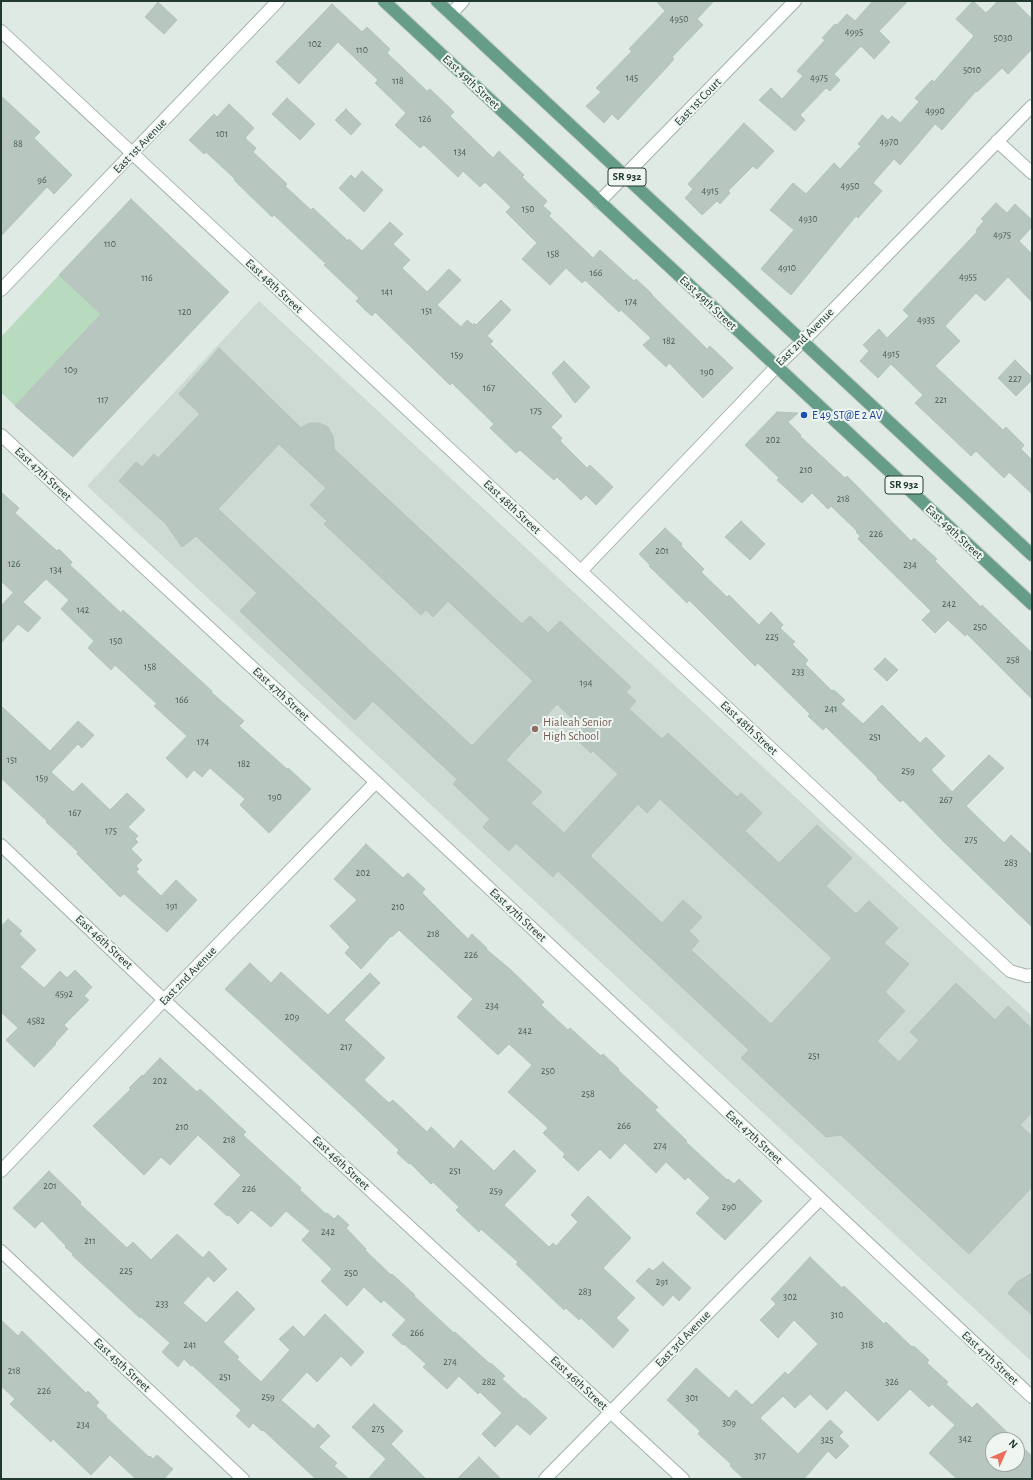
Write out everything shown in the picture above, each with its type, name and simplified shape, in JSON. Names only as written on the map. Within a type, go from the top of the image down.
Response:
[{"type":"main road","name":"East 49th Street","points":[[384,1],[1032,604]]},
{"type":"main road","name":"SR 932","points":[[437,1],[1032,555]]},
{"type":"street","name":"East 1st Avenue","points":[[1,290],[278,1]]},
{"type":"street","points":[[451,14],[463,1]]},
{"type":"street","name":"East 1st Court","points":[[599,202],[795,1]]},
{"type":"street","name":"East 48th Street","points":[[1,31],[1010,971],[1029,976]]},
{"type":"street","name":"East 2nd Avenue","points":[[581,571],[776,366],[802,342],[1032,106]]},
{"type":"street","points":[[997,141],[1032,173]]},
{"type":"street","name":"East 47th Street","points":[[1,435],[376,782],[1032,1397]]},
{"type":"street","name":"East 2nd Avenue","points":[[1,1171],[164,1000],[376,782]]},
{"type":"street","name":"East 46th Street","points":[[1,845],[164,1000],[683,1479]]},
{"type":"street","name":"East 3rd Avenue","points":[[545,1479],[820,1199]]},
{"type":"street","name":"East 45th Street","points":[[1,1251],[243,1479]]},
{"type":"shaded area","name":"Hialeah Senior High School","points":[[259,301],[1032,1016],[1032,1362],[87,486]]},
{"type":"green space","points":[[59,275],[101,314],[15,406],[1,392],[1,337]]},
{"type":"building","points":[[656,1],[714,1],[697,19],[703,25],[672,57],[674,59],[668,66],[618,120],[612,114],[604,123],[586,106],[601,92],[596,88],[632,51],[629,49],[665,11]]},
{"type":"building","points":[[873,1],[908,1],[879,31],[890,42],[874,59],[861,46],[834,74],[840,80],[830,91],[826,88],[800,115],[805,120],[795,131],[759,100],[771,88],[782,99],[803,76],[797,71],[825,40],[822,38],[835,24],[837,25],[847,14],[855,21]]},
{"type":"building","points":[[973,1],[986,13],[998,1],[1014,1],[1032,19],[1032,49],[1008,74],[1002,68],[977,92],[976,91],[942,130],[935,124],[900,165],[894,159],[873,183],[882,191],[858,218],[856,216],[791,295],[761,269],[794,230],[770,210],[793,183],[806,194],[834,163],[840,169],[861,146],[858,144],[882,115],[888,120],[892,116],[900,123],[919,102],[915,98],[932,80],[934,82],[974,36],[956,19]]},
{"type":"building","points":[[158,2],[177,20],[164,34],[145,17]]},
{"type":"building","points":[[332,4],[362,32],[367,27],[390,49],[387,53],[427,91],[430,89],[454,112],[450,116],[493,158],[499,151],[524,175],[522,177],[547,201],[543,206],[551,213],[549,216],[593,258],[600,250],[634,281],[636,279],[707,349],[710,346],[733,368],[703,398],[669,363],[666,367],[643,345],[651,338],[621,310],[619,312],[585,280],[582,283],[566,268],[550,285],[522,259],[537,243],[506,212],[511,207],[485,182],[480,187],[463,171],[458,177],[424,145],[420,148],[395,125],[406,113],[375,83],[378,80],[338,42],[299,84],[276,62]]},
{"type":"building","points":[[1,96],[40,132],[34,138],[72,175],[54,194],[47,187],[1,236]]},
{"type":"building","points":[[287,98],[315,124],[300,140],[272,114]]},
{"type":"building","points":[[229,104],[254,128],[245,138],[256,148],[253,152],[287,184],[285,186],[311,210],[313,208],[348,241],[349,239],[362,251],[390,222],[403,234],[393,244],[410,260],[402,268],[427,292],[449,269],[461,280],[437,305],[461,327],[467,320],[473,325],[474,323],[476,325],[501,300],[511,310],[487,336],[493,341],[490,344],[562,416],[551,427],[562,438],[560,441],[587,468],[590,465],[613,487],[596,505],[586,495],[581,500],[557,477],[554,480],[520,450],[516,453],[490,428],[494,424],[452,383],[450,385],[375,312],[372,316],[364,309],[356,301],[359,298],[324,265],[326,264],[274,215],[272,217],[206,152],[204,154],[189,140],[214,114],[217,117]]},
{"type":"building","points":[[346,109],[361,124],[351,135],[335,120]]},
{"type":"building","points":[[744,123],[774,151],[757,169],[753,166],[728,191],[730,193],[720,204],[717,201],[702,215],[685,198],[693,189],[688,184]]},
{"type":"building","points":[[362,171],[383,190],[364,212],[339,188],[351,175],[355,179]]},
{"type":"building","points":[[131,199],[229,292],[73,457],[15,406],[101,314],[59,275]]},
{"type":"building","points":[[996,203],[1007,213],[1015,204],[1032,220],[1032,227],[1019,241],[1032,254],[1032,302],[1008,277],[985,301],[976,293],[945,326],[960,341],[935,366],[1003,430],[1006,427],[1024,445],[1021,449],[1032,460],[1032,494],[1009,472],[1004,478],[976,451],[971,456],[915,403],[923,395],[891,364],[878,378],[860,361],[869,351],[863,345],[879,329],[887,338],[909,316],[903,310],[977,232],[976,230],[984,221],[981,219]]},
{"type":"building","points":[[219,348],[301,428],[309,423],[319,423],[328,427],[333,436],[334,449],[522,624],[530,616],[548,633],[560,621],[631,687],[626,692],[636,701],[629,709],[662,739],[668,733],[737,797],[741,793],[762,813],[745,831],[779,863],[817,825],[852,858],[826,886],[856,914],[869,901],[898,928],[884,943],[909,964],[885,992],[905,1011],[877,1041],[899,1062],[919,1040],[910,1032],[956,983],[995,1020],[1008,1006],[1032,1029],[1032,1112],[1020,1125],[1032,1136],[1032,1187],[969,1254],[841,1135],[826,1137],[741,1058],[749,1050],[558,871],[553,877],[516,843],[509,851],[483,827],[490,819],[453,784],[457,779],[373,701],[355,720],[240,611],[257,593],[196,536],[182,547],[166,524],[119,481],[136,462],[142,467],[154,454],[158,458],[200,414],[179,394]],"holes":[[[279,444],[326,488],[310,505],[327,521],[324,524],[421,615],[426,610],[433,617],[448,601],[533,681],[472,746],[218,509]],[[557,704],[582,728],[574,737],[591,753],[593,751],[618,774],[564,833],[531,803],[542,792],[506,760]],[[660,799],[832,958],[771,1024],[691,950],[699,941],[689,931],[702,917],[683,900],[662,923],[590,856],[638,804],[647,813]]]},
{"type":"building","points":[[1015,360],[1032,377],[1032,380],[1016,396],[998,378]]},
{"type":"building","points":[[564,361],[590,387],[575,403],[552,373]]},
{"type":"building","points":[[777,412],[798,413],[788,422],[801,435],[800,436],[845,478],[847,476],[911,541],[914,538],[937,559],[935,561],[981,607],[982,605],[1032,653],[1032,699],[967,634],[965,636],[948,620],[935,633],[922,620],[931,611],[858,539],[860,536],[856,532],[857,531],[831,506],[828,509],[812,493],[802,503],[777,480],[779,478],[745,445]]},
{"type":"building","points":[[1,492],[19,508],[15,513],[57,551],[59,549],[72,562],[70,565],[121,613],[123,610],[212,691],[211,692],[244,721],[239,726],[311,789],[269,833],[240,805],[245,799],[210,768],[202,777],[194,770],[187,778],[166,758],[187,736],[154,706],[157,704],[115,665],[111,670],[88,648],[94,641],[61,609],[69,600],[46,579],[23,602],[41,618],[28,632],[18,624],[1,643],[1,606],[13,593],[19,598],[1,581]]},
{"type":"building","points":[[741,521],[765,544],[750,560],[725,537]]},
{"type":"building","points":[[665,528],[682,544],[681,546],[704,569],[701,572],[727,597],[729,595],[759,625],[771,612],[783,625],[780,628],[795,642],[792,644],[808,660],[805,664],[832,691],[834,690],[845,700],[841,704],[863,724],[882,705],[920,743],[926,737],[945,756],[931,770],[952,792],[989,755],[1004,768],[966,806],[1004,843],[1011,835],[1032,855],[1032,927],[903,800],[900,802],[826,727],[823,730],[808,716],[810,714],[758,663],[755,666],[689,600],[687,603],[649,566],[650,565],[639,554]]},
{"type":"building","points":[[885,658],[898,670],[887,681],[874,669]]},
{"type":"building","points":[[1,706],[50,751],[78,721],[94,735],[82,748],[78,744],[51,772],[73,792],[82,783],[110,810],[127,793],[145,810],[128,827],[138,836],[135,839],[138,842],[131,849],[142,860],[136,866],[139,869],[136,872],[161,896],[176,880],[197,900],[167,932],[124,894],[120,897],[77,854],[78,852],[46,822],[47,821],[1,778]]},
{"type":"building","points":[[366,844],[403,878],[408,873],[425,889],[422,893],[468,939],[472,934],[487,948],[486,949],[511,970],[544,1002],[541,1005],[568,1030],[570,1028],[601,1056],[603,1054],[658,1107],[655,1110],[687,1141],[686,1142],[727,1180],[728,1179],[734,1184],[739,1179],[762,1201],[725,1240],[696,1213],[710,1198],[688,1177],[685,1180],[666,1162],[656,1173],[625,1143],[610,1159],[600,1149],[578,1171],[563,1157],[565,1154],[543,1133],[548,1128],[508,1092],[532,1065],[509,1044],[498,1055],[457,1017],[473,999],[399,930],[392,937],[391,936],[361,969],[345,953],[350,947],[330,926],[357,900],[334,879]]},
{"type":"building","points":[[8,919],[22,931],[19,934],[36,950],[20,967],[44,988],[60,971],[67,978],[75,970],[92,987],[84,996],[89,1000],[64,1025],[68,1029],[34,1067],[6,1040],[18,1028],[1,1012],[1,927]]},
{"type":"building","points":[[250,963],[271,983],[281,972],[328,1015],[370,973],[380,983],[344,1020],[385,1058],[364,1080],[389,1103],[393,1100],[427,1132],[431,1127],[454,1149],[461,1140],[494,1171],[514,1150],[536,1171],[504,1205],[549,1247],[553,1243],[556,1246],[578,1222],[571,1215],[588,1196],[631,1238],[603,1268],[635,1298],[616,1318],[629,1330],[613,1348],[581,1318],[579,1320],[566,1308],[564,1310],[516,1264],[518,1262],[481,1229],[479,1232],[456,1210],[459,1207],[433,1182],[431,1184],[410,1163],[409,1164],[397,1153],[399,1150],[225,989]]},
{"type":"building","points":[[160,1058],[197,1092],[200,1089],[246,1132],[243,1135],[301,1188],[300,1190],[326,1214],[327,1213],[334,1219],[338,1215],[349,1225],[346,1228],[366,1249],[365,1250],[454,1333],[455,1332],[490,1364],[491,1363],[505,1376],[502,1379],[547,1418],[530,1435],[517,1424],[495,1447],[482,1434],[502,1413],[480,1392],[478,1394],[459,1376],[447,1389],[423,1367],[426,1364],[392,1335],[406,1320],[384,1300],[381,1303],[364,1287],[347,1306],[321,1281],[332,1269],[302,1240],[310,1231],[286,1211],[271,1227],[251,1210],[238,1224],[214,1204],[241,1175],[198,1135],[170,1165],[161,1157],[144,1175],[93,1126]]},
{"type":"building","points":[[49,1171],[81,1202],[80,1204],[127,1248],[133,1242],[151,1260],[177,1234],[203,1258],[209,1251],[227,1269],[214,1282],[208,1276],[183,1303],[206,1323],[237,1291],[255,1309],[223,1342],[239,1357],[237,1359],[261,1382],[290,1350],[279,1339],[293,1326],[304,1337],[325,1314],[364,1352],[351,1366],[341,1356],[317,1382],[307,1372],[281,1400],[314,1429],[318,1424],[330,1436],[319,1447],[337,1463],[334,1466],[349,1479],[316,1479],[263,1430],[262,1431],[253,1423],[249,1428],[236,1416],[241,1410],[192,1365],[191,1366],[184,1359],[178,1367],[162,1352],[170,1343],[141,1317],[140,1318],[72,1255],[73,1254],[65,1247],[66,1246],[42,1221],[35,1228],[13,1208]]},
{"type":"building","points":[[810,1257],[842,1288],[844,1286],[884,1324],[886,1322],[912,1347],[914,1346],[929,1360],[927,1363],[948,1382],[946,1384],[972,1408],[977,1403],[1007,1432],[985,1432],[985,1472],[1025,1472],[1025,1449],[1032,1456],[1032,1479],[957,1479],[929,1453],[955,1425],[932,1404],[929,1407],[910,1389],[878,1421],[846,1390],[827,1410],[810,1394],[795,1408],[783,1396],[760,1418],[798,1454],[830,1420],[843,1432],[839,1436],[849,1446],[836,1459],[828,1451],[804,1479],[744,1479],[730,1466],[731,1464],[698,1434],[700,1431],[667,1400],[696,1368],[729,1398],[736,1390],[752,1405],[785,1372],[788,1375],[818,1344],[794,1320],[778,1338],[760,1320],[776,1304],[771,1299]]},
{"type":"building","points":[[663,1262],[691,1288],[679,1301],[673,1295],[663,1306],[636,1281],[649,1268],[653,1271]]},
{"type":"building","points":[[1032,1273],[1032,1315],[1008,1293],[1017,1282]]},
{"type":"building","points":[[1,1320],[18,1336],[22,1331],[86,1393],[88,1391],[99,1402],[96,1406],[107,1416],[106,1417],[149,1457],[150,1456],[153,1459],[157,1455],[173,1469],[164,1479],[136,1479],[110,1455],[91,1475],[53,1439],[51,1442],[10,1404],[15,1399],[1,1386]]},
{"type":"building","points":[[374,1404],[403,1431],[391,1444],[426,1479],[368,1479],[386,1459],[352,1427]]},
{"type":"building","points":[[479,1457],[501,1479],[457,1479]]},
{"type":"place","name":"E 49 ST@E 2 AV","points":[[804,415]]},
{"type":"place","name":"Hialeah Senior High School","points":[[535,729]]}]
